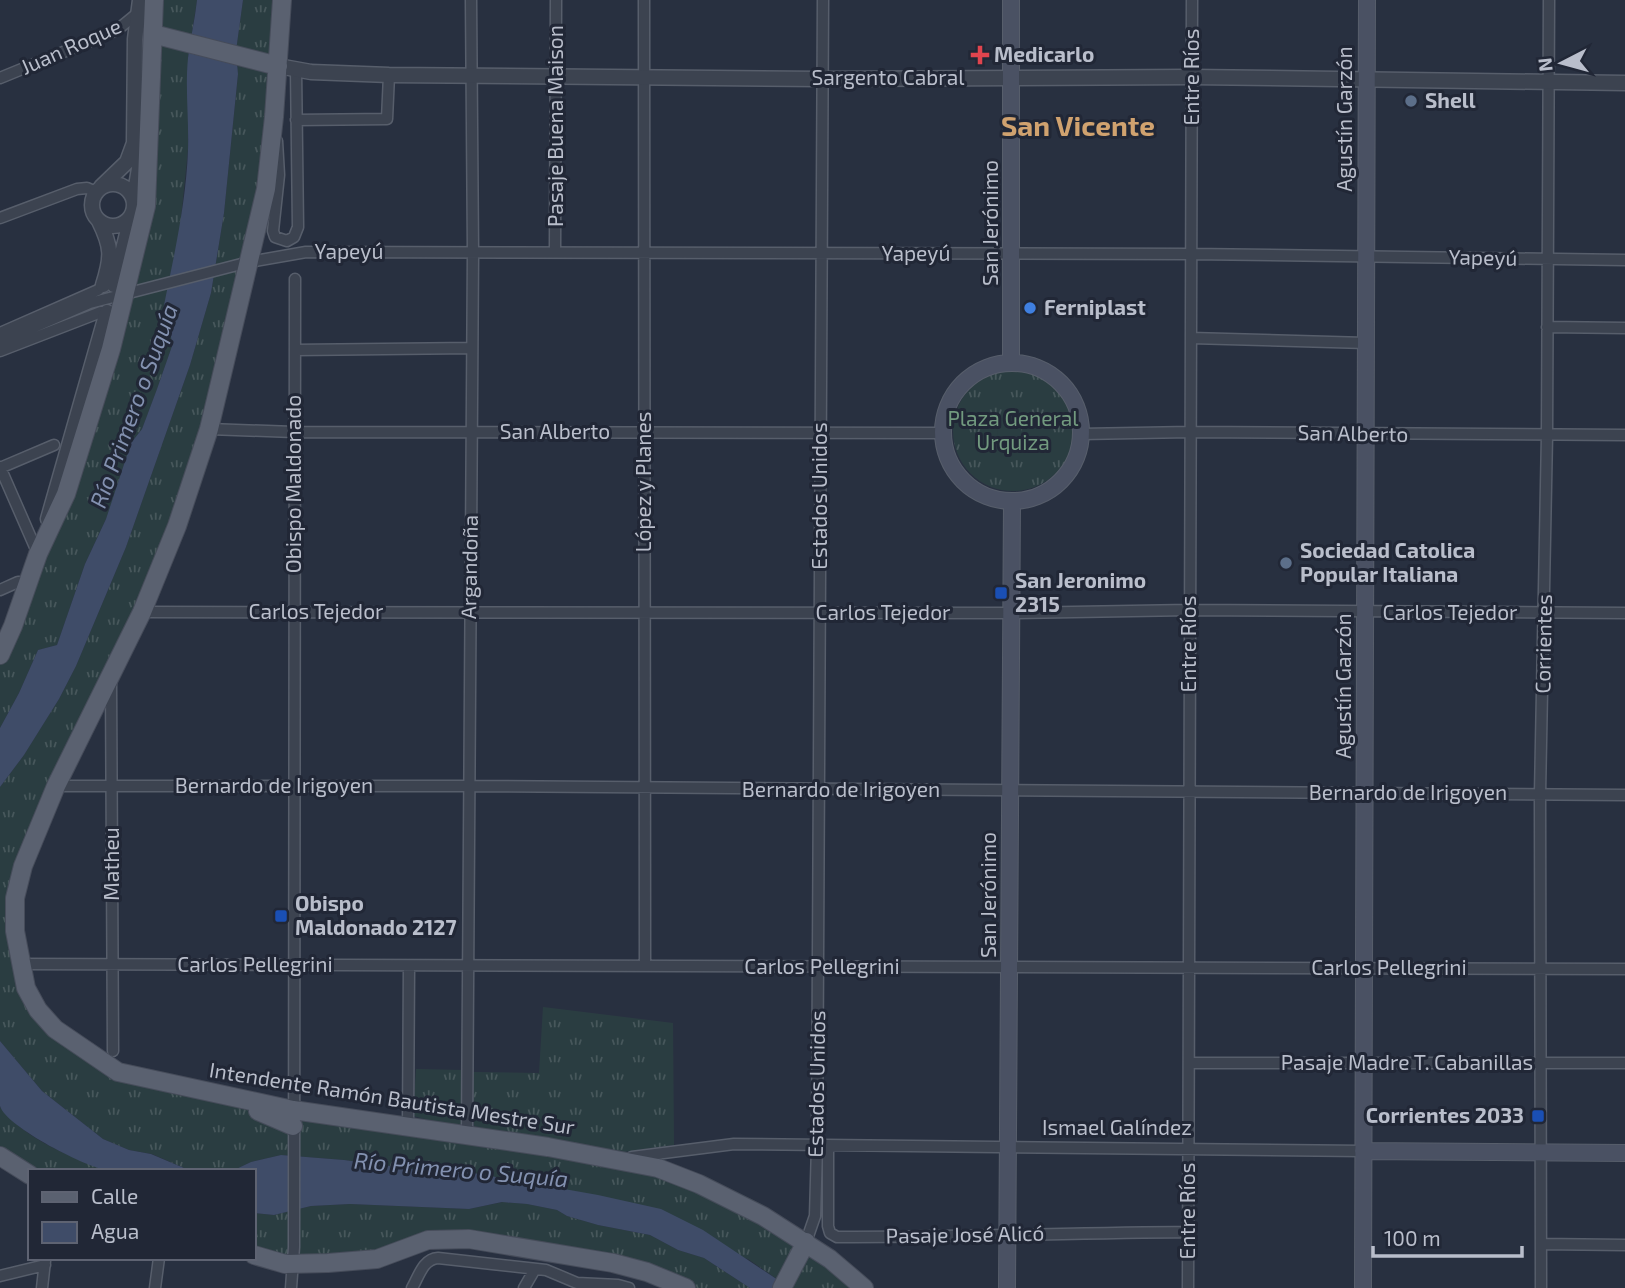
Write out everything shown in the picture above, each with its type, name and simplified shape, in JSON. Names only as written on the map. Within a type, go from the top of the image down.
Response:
[{"type":"main road","points":[[0,655],[38,554],[66,494],[111,349],[118,289],[146,206],[154,0]]},
{"type":"main road","name":"Intendente Ramón Bautista Mestre Sur","points":[[282,0],[287,68],[274,117],[266,189],[240,264],[209,429],[177,526],[142,612],[56,786],[32,841],[17,885],[15,931],[19,964],[26,988],[43,1016],[69,1040],[107,1065],[128,1074],[226,1096],[293,1125],[408,1126],[658,1168],[699,1184],[763,1216],[864,1288]]},
{"type":"main road","name":"San Jerónimo","points":[[1011,0],[1011,362]]},
{"type":"main road","name":"Agustín Garzón","points":[[1363,1288],[1367,0]]},
{"type":"main road","points":[[153,34],[287,68]]},
{"type":"main road","points":[[1011,362],[1033,365],[1053,376],[1068,391],[1078,412],[1081,434],[1078,455],[1068,474],[1052,489],[1033,499],[1012,502],[991,499],[971,489],[956,474],[946,455],[942,433],[945,412],[962,384],[970,376],[989,366],[1011,362]]},
{"type":"main road","name":"San Jerónimo","points":[[1007,1288],[1012,502]]},
{"type":"main road","name":"Ismael Galíndez","points":[[1363,1150],[1625,1153]]},
{"type":"main road","points":[[2,1159],[28,1174]]},
{"type":"main road","points":[[256,1256],[276,1263],[294,1256],[377,1259],[428,1240],[461,1239],[614,1263],[647,1272],[686,1288]]},
{"type":"main road","points":[[782,1288],[803,1247]]},
{"type":"street","name":"Argandoña","points":[[467,1135],[473,252],[471,0]]},
{"type":"street","name":"Pasaje Buena Maison","points":[[555,252],[556,0]]},
{"type":"street","name":"López y Planes","points":[[644,0],[645,965]]},
{"type":"street","name":"Estados Unidos","points":[[803,1247],[815,1216],[823,1146],[818,967],[823,0]]},
{"type":"street","name":"Entre Ríos","points":[[1188,1288],[1192,0]]},
{"type":"street","name":"Corrientes","points":[[1541,1288],[1540,794],[1545,614],[1549,0]]},
{"type":"street","points":[[118,289],[107,238],[92,210],[92,204],[98,190],[127,162],[134,143],[135,39],[139,6]]},
{"type":"street","name":"Juan Roque","points":[[0,78],[117,30],[139,6]]},
{"type":"street","name":"Sargento Cabral","points":[[287,68],[388,75],[822,79],[1192,77],[1625,83]]},
{"type":"street","points":[[274,117],[280,162],[274,231],[275,237],[283,241],[294,237],[298,227],[296,120],[287,68]]},
{"type":"street","points":[[296,120],[387,119],[388,75]]},
{"type":"street","points":[[118,289],[151,90]]},
{"type":"street","points":[[0,218],[77,189],[98,190],[113,183],[126,187],[134,198]]},
{"type":"street","points":[[99,221],[118,226],[131,218]]},
{"type":"street","name":"Yapeyú","points":[[118,289],[306,252],[1191,254],[1625,260]]},
{"type":"street","name":"Obispo Maldonado","points":[[291,1288],[294,1256],[295,279]]},
{"type":"street","points":[[0,333],[98,290],[118,289]]},
{"type":"street","points":[[0,342],[118,289]]},
{"type":"street","points":[[0,351],[107,312],[38,554]]},
{"type":"street","points":[[1547,327],[1625,328]]},
{"type":"street","points":[[1191,338],[1366,343]]},
{"type":"street","points":[[295,350],[472,348]]},
{"type":"street","name":"San Alberto","points":[[209,429],[294,432],[942,433]]},
{"type":"street","name":"San Alberto","points":[[1081,434],[1190,432],[1625,435]]},
{"type":"street","points":[[38,554],[0,468],[54,445]]},
{"type":"street","points":[[0,590],[18,582],[29,582]]},
{"type":"street","name":"Carlos Tejedor","points":[[142,612],[1012,613],[1189,610],[1625,614]]},
{"type":"street","name":"Matheu","points":[[111,676],[113,1051]]},
{"type":"street","name":"Bernardo de Irigoyen","points":[[56,786],[468,786],[1625,795]]},
{"type":"street","name":"Carlos Pellegrini","points":[[19,964],[1625,969]]},
{"type":"street","points":[[408,1126],[409,966]]},
{"type":"street","name":"Pasaje Madre T. Cabanillas","points":[[1189,1063],[1625,1063]]},
{"type":"street","name":"Ismael Galíndez","points":[[610,1158],[638,1157],[725,1145],[1363,1150]]},
{"type":"street","name":"Pasaje José Alicó","points":[[823,1146],[828,1226],[833,1235],[990,1237],[1007,1234],[1188,1232]]},
{"type":"street","points":[[1541,1244],[1625,1245]]},
{"type":"street","points":[[412,1288],[425,1264],[433,1258],[546,1270],[577,1286],[618,1285],[629,1288]]},
{"type":"street","points":[[155,1288],[159,1260]]},
{"type":"street","points":[[0,1276],[45,1262],[42,1288]]},
{"type":"street","points":[[524,1288],[534,1269]]},
{"type":"green space","points":[[152,0],[197,0],[188,58],[188,149],[170,327],[172,346],[142,429],[131,443],[106,519],[85,564],[57,645],[38,650],[0,728],[0,655],[8,638],[146,206]]},
{"type":"green space","points":[[243,0],[282,0],[274,117],[205,441],[17,885],[32,1001],[107,1065],[467,1135],[700,1184],[864,1288],[790,1288],[748,1259],[468,1172],[281,1155],[251,1162],[236,1169],[186,1169],[152,1154],[129,1150],[103,1139],[42,1091],[0,1041],[0,787],[24,755],[76,666],[126,547],[190,365],[211,293],[224,213],[238,75],[236,51]]},
{"type":"green space","name":"Plaza General Urquiza","points":[[1013,371],[1036,375],[1056,388],[1069,408],[1073,431],[1069,454],[1056,474],[1036,487],[1013,491],[990,487],[970,474],[957,454],[953,431],[957,408],[970,388],[990,375]]},
{"type":"green space","points":[[1017,418],[1020,421],[1023,440],[1013,446],[1003,445],[997,440],[998,421]]},
{"type":"green space","points":[[543,1007],[673,1023],[674,1145],[609,1154],[474,1126],[473,1072],[539,1073]]},
{"type":"green space","points":[[416,1069],[463,1070],[462,1128],[413,1116]]},
{"type":"green space","points":[[0,1107],[35,1138],[102,1169],[28,1170],[0,1156]]},
{"type":"green space","points":[[503,1202],[527,1204],[557,1210],[567,1216],[598,1225],[650,1235],[678,1250],[704,1258],[750,1288],[686,1288],[469,1239],[384,1257],[256,1255],[256,1213],[274,1215],[311,1206],[350,1204],[469,1209]]},
{"type":"water","points":[[197,0],[243,0],[236,51],[238,74],[224,213],[211,293],[190,365],[126,547],[76,666],[24,755],[0,787],[0,728],[38,650],[57,645],[85,564],[106,519],[131,443],[142,429],[172,346],[170,328],[161,320],[184,193],[188,150],[187,70]]},
{"type":"water","points":[[0,1041],[42,1091],[103,1139],[129,1150],[151,1154],[186,1169],[99,1168],[49,1146],[17,1125],[0,1106]]},
{"type":"water","points":[[281,1155],[468,1172],[661,1209],[703,1230],[790,1288],[750,1288],[704,1258],[678,1250],[650,1235],[598,1225],[567,1216],[557,1210],[527,1204],[502,1202],[469,1209],[350,1204],[311,1206],[274,1215],[256,1213],[256,1169],[236,1169],[251,1162]]},
{"type":"place","name":"Medicarlo","points":[[980,55]]},
{"type":"place","name":"Shell","points":[[1411,101]]},
{"type":"place","name":"Ferniplast","points":[[1030,308]]},
{"type":"place","name":"Sociedad Catolica Popular Italiana","points":[[1286,563]]},
{"type":"place","name":"San Jeronimo 2315","points":[[1001,593]]},
{"type":"place","name":"Obispo Maldonado 2127","points":[[281,916]]},
{"type":"place","name":"Corrientes 2033","points":[[1538,1116]]},
{"type":"district","name":"San Vicente","points":[[1078,126]]},
{"type":"water label","name":"Río Primero o Suquía","points":[[134,406]]},
{"type":"water label","name":"Río Primero o Suquía","points":[[461,1170]]}]
